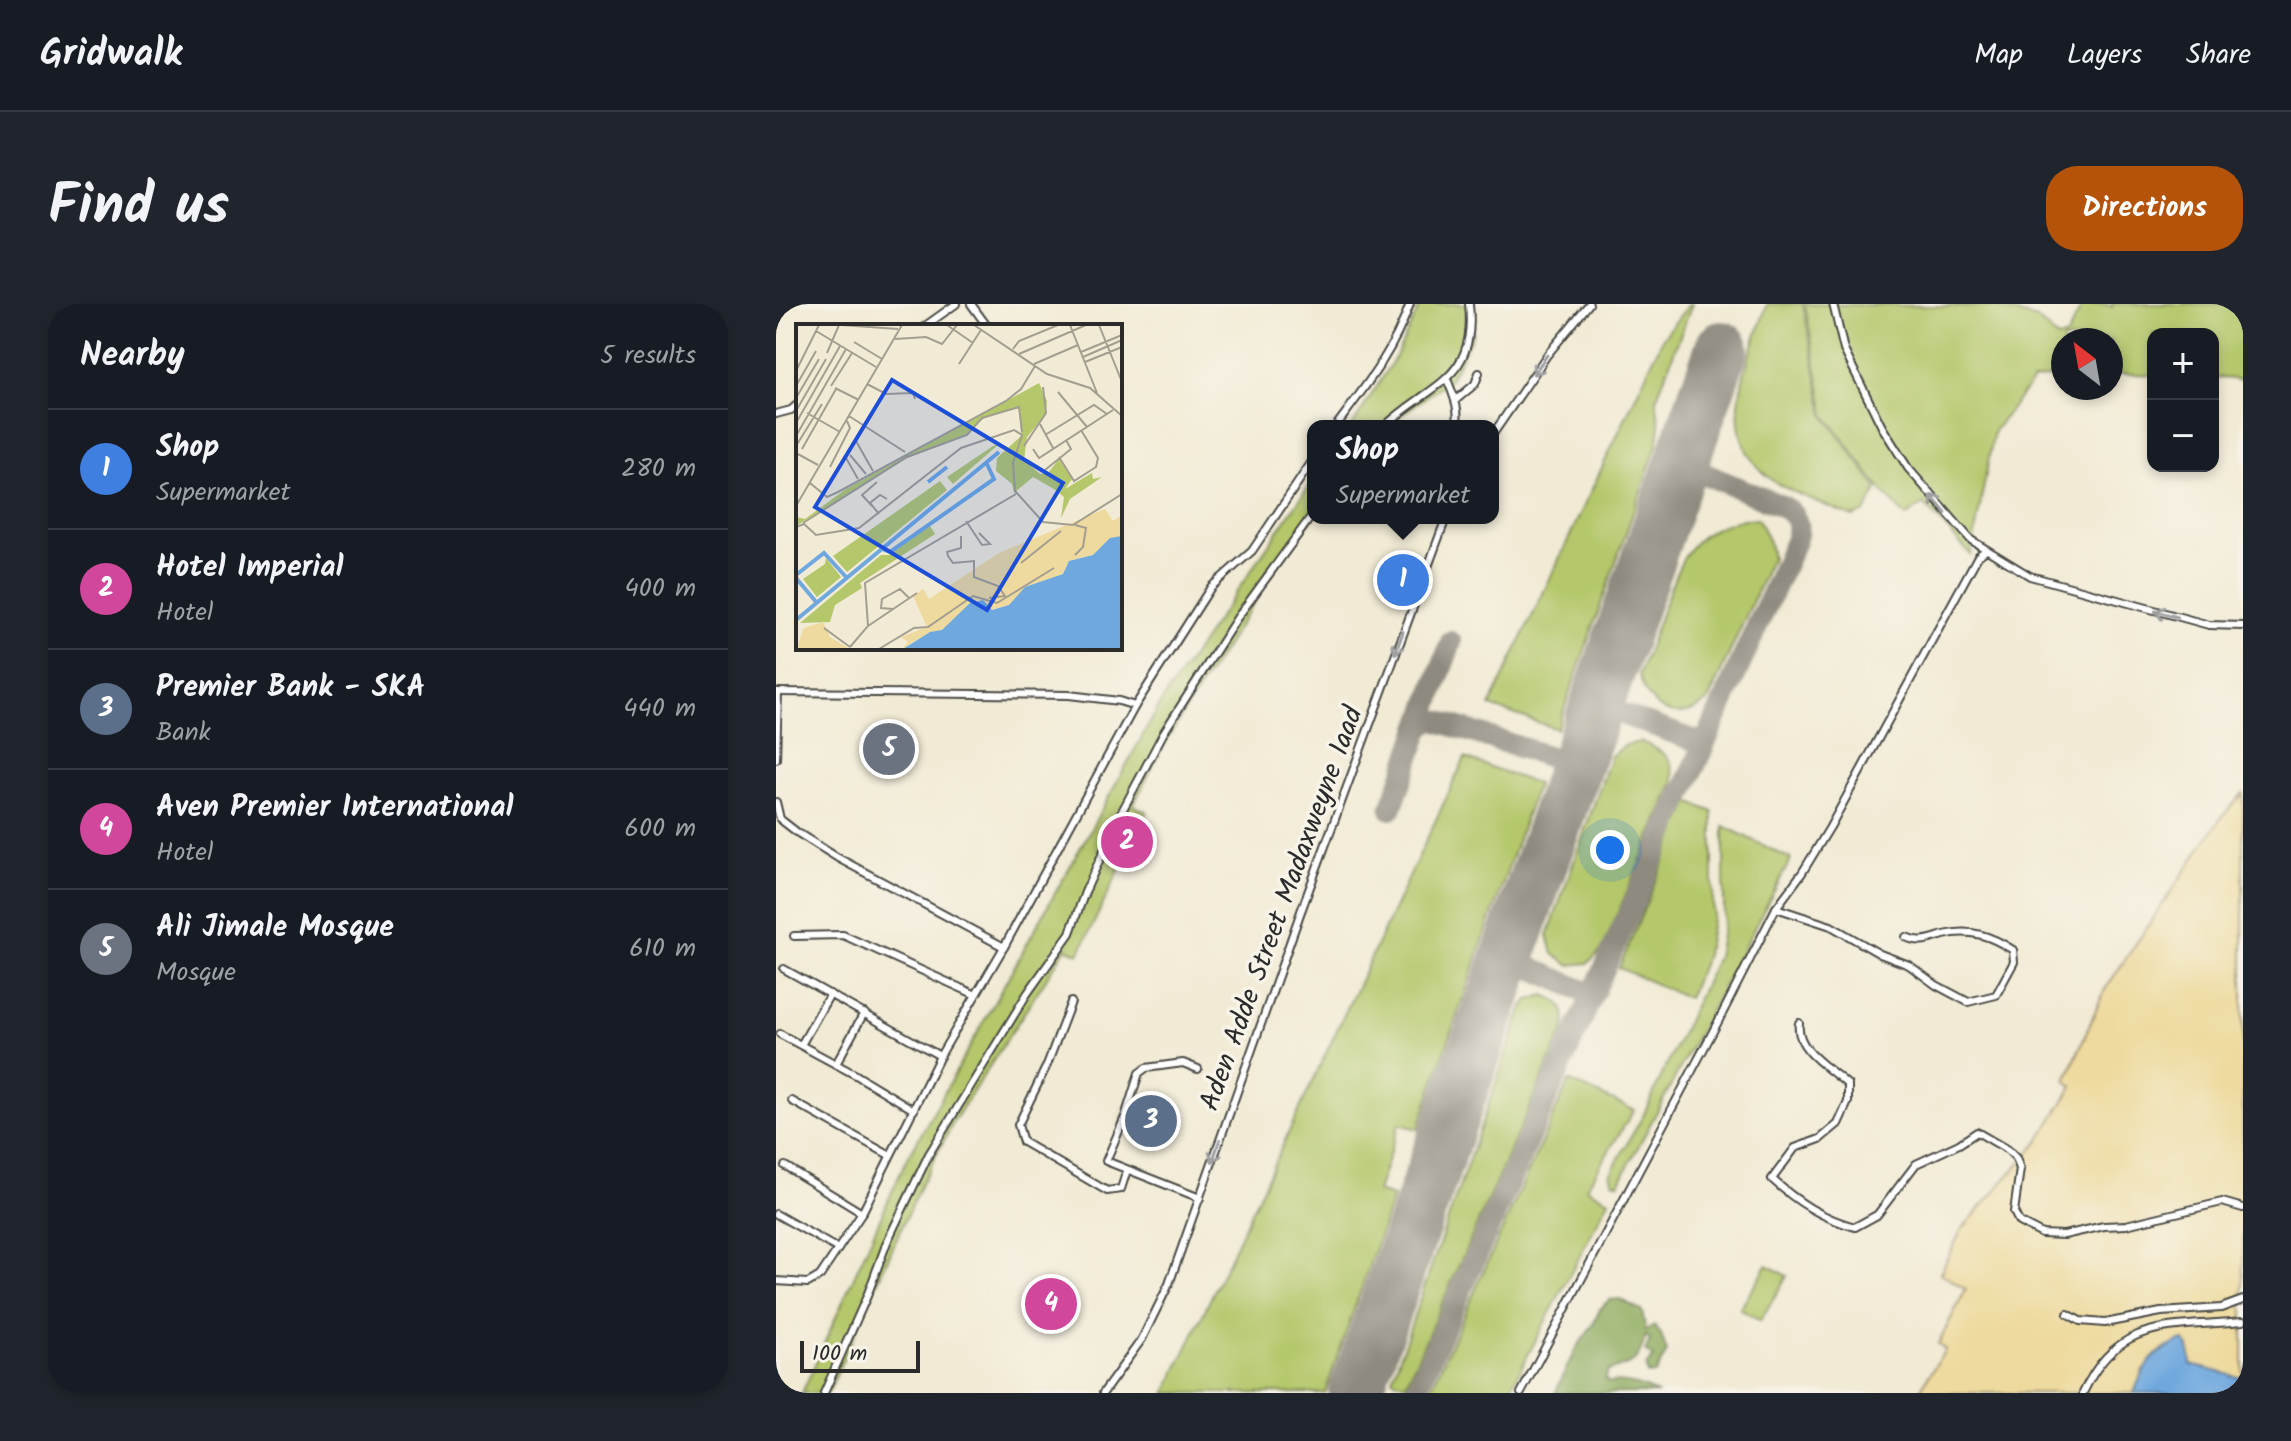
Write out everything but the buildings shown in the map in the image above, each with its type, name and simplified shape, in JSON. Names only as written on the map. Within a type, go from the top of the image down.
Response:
[{"type":"street","points":[[928,324],[956,304]]},
{"type":"street","points":[[971,304],[986,324]]},
{"type":"street","points":[[1341,420],[1386,360],[1410,304]]},
{"type":"street","points":[[1393,420],[1447,379],[1460,364],[1470,339],[1469,304]]},
{"type":"street","points":[[1499,425],[1547,355],[1589,304]]},
{"type":"street","points":[[1833,304],[1838,331],[1852,370],[1893,446],[1971,540],[2030,576],[2209,625],[2243,626]]},
{"type":"street","points":[[1456,400],[1475,384],[1479,373]]},
{"type":"street","points":[[1447,379],[1456,400],[1459,420]]},
{"type":"street","points":[[776,414],[796,406]]},
{"type":"street","points":[[776,1281],[808,1283],[820,1276],[862,1213],[940,1056],[1004,947],[1135,706],[1211,587],[1252,551],[1307,469]]},
{"type":"street","points":[[824,1393],[887,1242],[929,1154],[1027,994],[1070,933],[1120,815],[1164,732],[1237,618],[1307,522]]},
{"type":"street","name":"Aden Adde Street Madaxweyne 1aad","points":[[1103,1393],[1135,1350],[1157,1312],[1444,524]]},
{"type":"street","points":[[1521,1393],[1776,908],[1830,827],[1978,556],[1986,550]]},
{"type":"street","points":[[776,759],[777,692],[1069,695],[1135,706]]},
{"type":"street","points":[[776,802],[780,819],[798,833],[838,858],[1004,947]]},
{"type":"street","points":[[1776,908],[1831,926],[1880,954],[1909,965],[1936,985],[1968,1002],[1996,995],[2014,962],[2013,950],[1992,936],[1970,932],[1921,941],[1906,937]]},
{"type":"street","points":[[794,936],[843,935],[974,994]]},
{"type":"street","points":[[784,969],[940,1056]]},
{"type":"street","points":[[801,1045],[830,994]]},
{"type":"street","points":[[1071,1002],[1047,1065],[1018,1125],[1023,1142],[1107,1191],[1121,1189],[1127,1170]]},
{"type":"street","points":[[836,1064],[864,1013]]},
{"type":"street","points":[[1799,1023],[1802,1045],[1848,1085],[1848,1102],[1838,1124],[1820,1139],[1795,1148],[1772,1179],[1796,1201],[1832,1221],[1855,1227],[1877,1215],[1916,1164],[1977,1132],[2016,1158],[2020,1169],[2014,1212],[2019,1222],[2042,1234],[2064,1235],[2104,1226],[2126,1225],[2222,1202],[2243,1208]]},
{"type":"street","points":[[780,1034],[914,1110]]},
{"type":"street","points":[[1198,1069],[1183,1063],[1172,1064],[1146,1068],[1137,1076],[1125,1117],[1106,1161],[1200,1198]]},
{"type":"street","points":[[792,1101],[889,1155]]},
{"type":"street","points":[[785,1166],[862,1213]]},
{"type":"street","points":[[776,1214],[838,1249]]},
{"type":"street","points":[[2068,1314],[2080,1321],[2105,1323],[2161,1312],[2221,1308],[2243,1300]]},
{"type":"street","points":[[2083,1393],[2104,1356],[2130,1336],[2169,1328],[2243,1321]]},
{"type":"green space","points":[[1421,304],[1471,304],[1473,333],[1450,379],[1395,420],[1356,420],[1396,356]]},
{"type":"green space","points":[[1692,304],[1656,400],[1660,427],[1657,445],[1557,729],[1490,706],[1663,338]]},
{"type":"green space","points":[[1767,304],[1803,304],[1824,415],[1878,489],[1865,512],[1853,517],[1781,486],[1754,463],[1743,442],[1739,420],[1744,373]]},
{"type":"green space","points":[[1805,304],[1994,307],[2037,319],[2051,332],[2051,377],[2033,380],[1994,431],[1971,555],[1924,504],[1906,517],[1883,492],[1825,414]]},
{"type":"green space","points":[[2083,304],[2112,307],[2112,304],[2243,304],[2243,380],[2219,378],[2219,328],[2147,328],[2147,375],[2123,374],[2123,328],[2071,328]]},
{"type":"green space","points":[[1307,489],[1308,524],[1284,554],[1166,741],[1133,805],[1147,812],[1079,954],[1066,948],[954,1121],[921,1184],[828,1393],[802,1393],[904,1165],[1162,701]]},
{"type":"green space","points":[[1744,519],[1758,519],[1769,542],[1772,558],[1708,701],[1685,712],[1665,710],[1649,697],[1639,674],[1677,572],[1700,538],[1712,530]]},
{"type":"green space","points":[[1641,742],[1666,756],[1672,766],[1674,782],[1602,950],[1588,963],[1569,965],[1553,954],[1548,935],[1611,756],[1626,745]]},
{"type":"green space","points":[[1465,758],[1537,784],[1418,1129],[1399,1124],[1377,1192],[1393,1197],[1325,1393],[1166,1393]]},
{"type":"green space","points":[[1689,802],[1713,812],[1713,914],[1706,955],[1688,998],[1619,968]]},
{"type":"green space","points":[[1724,826],[1791,859],[1619,1183],[1613,1181],[1610,1174],[1644,1114],[1717,957],[1724,920]]},
{"type":"green space","points":[[1544,995],[1563,1008],[1566,1017],[1564,1029],[1406,1384],[1392,1379],[1523,1006],[1529,1000]]},
{"type":"green space","points":[[1569,1081],[1634,1110],[1586,1188],[1609,1200],[1508,1393],[1429,1393]]},
{"type":"green space","points":[[1767,1265],[1787,1276],[1760,1321],[1740,1309]]},
{"type":"green space","points":[[1620,1299],[1642,1311],[1646,1331],[1654,1326],[1661,1334],[1667,1352],[1655,1374],[1647,1374],[1646,1366],[1654,1357],[1645,1351],[1650,1340],[1646,1336],[1634,1361],[1608,1371],[1605,1379],[1609,1383],[1633,1384],[1656,1393],[1555,1393],[1575,1350],[1600,1309],[1609,1300]]},
{"type":"sand","points":[[2243,793],[2243,1378],[2191,1365],[2189,1347],[2143,1370],[2134,1393],[1918,1393],[1945,1350],[1938,1344],[1966,1289],[1940,1273],[1962,1229],[2039,1141],[2073,1086],[2066,1081],[2104,991],[2221,818]]},
{"type":"water","points":[[2183,1340],[2189,1347],[2191,1365],[2243,1378],[2243,1393],[2134,1393],[2151,1359]]},
{"type":"taxiway","points":[[1415,1393],[1796,539],[1796,521],[1784,507],[1681,464]]},
{"type":"taxiway","points":[[1391,809],[1451,642]]},
{"type":"taxiway","points":[[1597,705],[1704,744]]},
{"type":"taxiway","points":[[1419,730],[1429,720],[1438,721],[1575,765]]},
{"type":"taxiway","points":[[1508,958],[1582,990]]},
{"type":"runway","points":[[1355,1393],[1722,348]]},
{"type":"place","name":"Shop","points":[[1403,580]]},
{"type":"place","name":"Ali Jimale Mosque","points":[[889,749]]},
{"type":"place","name":"Hotel Imperial","points":[[1127,842]]},
{"type":"place","name":"Premier Bank - SKA","points":[[1151,1121]]},
{"type":"place","name":"Aven Premier International","points":[[1051,1304]]}]
